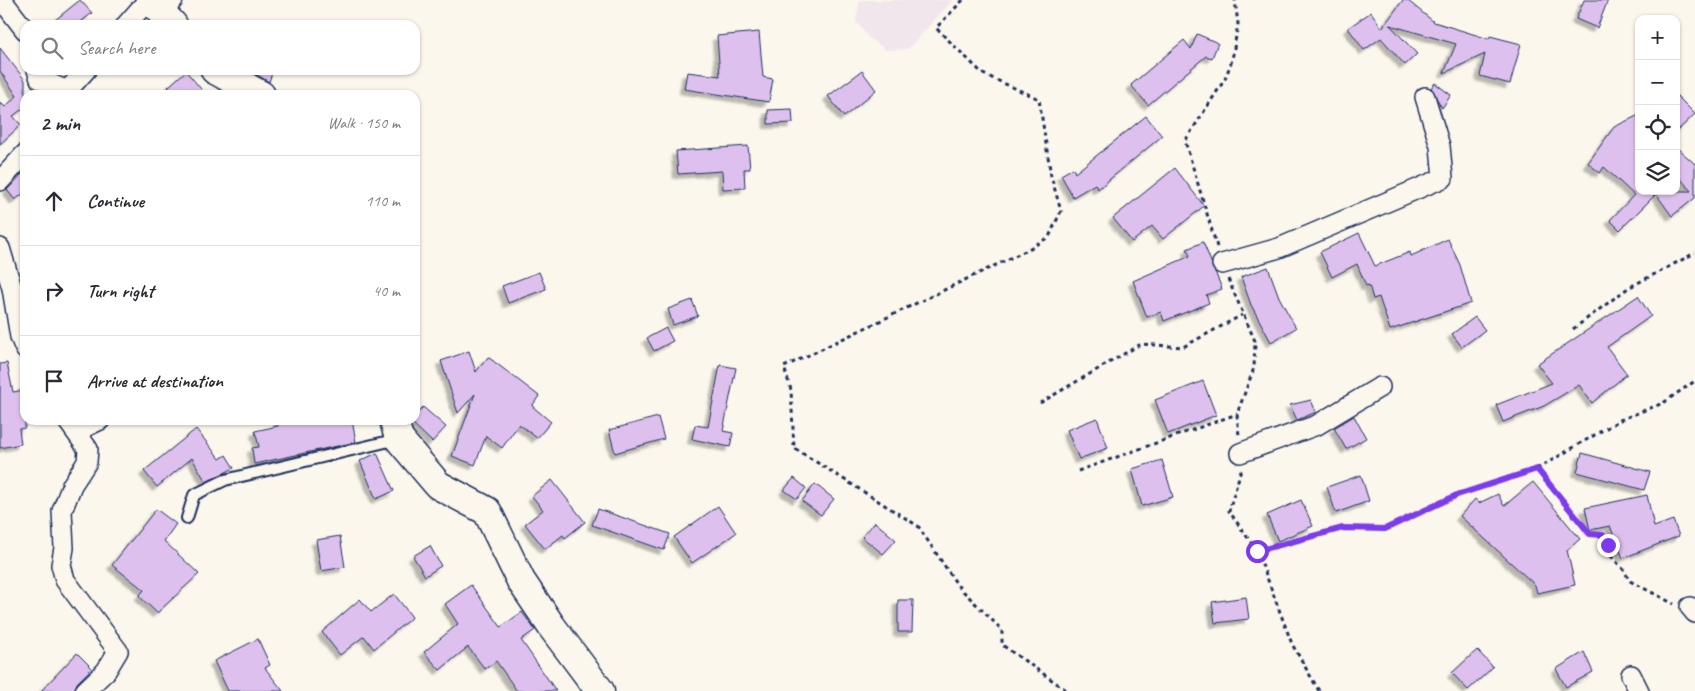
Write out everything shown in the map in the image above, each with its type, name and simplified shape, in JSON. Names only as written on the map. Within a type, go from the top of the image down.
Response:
[{"type":"street","points":[[2,0],[20,23]]},
{"type":"street","points":[[136,20],[161,7]]},
{"type":"street","points":[[39,75],[40,79],[61,90]]},
{"type":"street","points":[[69,90],[82,75]]},
{"type":"street","points":[[224,75],[252,90]]},
{"type":"street","points":[[1222,264],[1279,248],[1443,178],[1440,146],[1424,97]]},
{"type":"street","points":[[0,181],[20,159]]},
{"type":"street","points":[[0,248],[12,288],[20,337]]},
{"type":"street","points":[[1240,453],[1317,425],[1380,387]]},
{"type":"street","points":[[72,426],[88,449],[86,462],[72,485],[62,512],[64,548],[61,565],[65,580],[118,651],[106,671],[85,691]]},
{"type":"street","points":[[397,429],[438,485],[487,511],[521,581],[552,627],[600,691]]},
{"type":"lane","points":[[187,518],[194,495],[225,480],[397,429]]},
{"type":"path","points":[[963,0],[936,28],[983,74],[1039,99],[1051,176],[1060,211],[1049,237],[1026,251],[784,367],[790,390],[794,448],[918,526],[958,586],[1002,630],[1002,645],[1065,689]]},
{"type":"path","points":[[1573,329],[1628,288],[1695,253]]},
{"type":"path","points":[[1040,404],[1141,344],[1183,347],[1242,315]]},
{"type":"path","points":[[1319,691],[1292,644],[1257,551],[1343,528],[1385,529],[1457,495],[1537,469],[1620,420],[1663,403],[1695,381]]},
{"type":"path","points":[[1078,471],[1237,414]]},
{"type":"path","points":[[1537,469],[1590,534],[1603,535],[1612,550],[1611,556],[1623,569],[1630,581],[1670,602],[1693,610]]},
{"type":"shaded area","points":[[861,0],[953,0],[908,49],[886,50],[868,37],[856,21]]},
{"type":"building","points":[[80,0],[92,13],[83,20],[55,20]]},
{"type":"building","points":[[1403,0],[1407,0],[1434,22],[1489,39],[1490,36],[1521,44],[1510,84],[1480,76],[1485,54],[1444,73],[1456,44],[1390,25],[1417,54],[1405,65],[1381,38],[1364,50],[1348,28],[1371,12],[1382,28]]},
{"type":"building","points":[[1584,0],[1608,0],[1597,28],[1576,19]]},
{"type":"building","points":[[759,32],[763,77],[773,79],[769,102],[684,89],[687,72],[720,76],[717,36]]},
{"type":"building","points":[[1197,34],[1218,43],[1212,58],[1206,56],[1148,105],[1131,85],[1184,40],[1191,49]]},
{"type":"building","points":[[0,48],[25,80],[25,90],[20,90],[20,111],[13,116],[20,126],[0,144],[0,102],[5,107],[17,96],[0,71]]},
{"type":"building","points":[[862,71],[876,90],[844,117],[828,96]]},
{"type":"building","points":[[182,75],[189,75],[202,90],[171,90],[168,87]]},
{"type":"building","points":[[257,75],[271,75],[269,82]]},
{"type":"building","points":[[1435,83],[1451,95],[1442,108],[1431,88]]},
{"type":"building","points":[[1680,99],[1695,114],[1680,128]]},
{"type":"building","points":[[792,109],[793,123],[768,124],[768,110]]},
{"type":"building","points":[[1146,116],[1162,136],[1098,189],[1095,184],[1073,197],[1061,175],[1073,168],[1075,173]]},
{"type":"building","points":[[1635,117],[1635,195],[1655,195],[1620,230],[1610,220],[1634,195],[1604,167],[1600,173],[1588,163],[1614,127]]},
{"type":"building","points":[[748,146],[750,169],[744,169],[745,188],[723,189],[722,171],[678,174],[676,151]]},
{"type":"building","points":[[1680,151],[1695,164],[1695,198],[1672,216],[1657,195],[1680,195],[1680,191],[1691,191],[1680,178]]},
{"type":"building","points":[[1175,168],[1204,206],[1163,239],[1152,226],[1132,242],[1113,218]]},
{"type":"building","points":[[20,176],[20,196],[15,200],[7,190]]},
{"type":"building","points":[[1359,233],[1375,266],[1410,252],[1411,256],[1448,239],[1460,265],[1471,303],[1390,330],[1379,297],[1373,299],[1369,285],[1366,286],[1357,264],[1332,277],[1320,252]]},
{"type":"building","points":[[1203,242],[1222,289],[1206,295],[1209,303],[1164,321],[1161,312],[1147,317],[1133,281],[1190,256],[1187,249]]},
{"type":"building","points":[[1268,267],[1279,297],[1296,328],[1271,342],[1251,305],[1241,277]]},
{"type":"building","points":[[539,272],[546,289],[508,303],[502,286]]},
{"type":"building","points":[[1638,296],[1651,316],[1607,347],[1627,374],[1592,403],[1579,385],[1544,406],[1503,422],[1496,405],[1552,383],[1537,364]]},
{"type":"building","points":[[692,300],[698,316],[673,325],[668,309]]},
{"type":"building","points":[[1475,317],[1485,330],[1462,347],[1452,334]]},
{"type":"building","points":[[666,328],[673,341],[654,351],[647,338]]},
{"type":"building","points":[[469,351],[476,372],[488,357],[539,396],[532,406],[551,422],[537,438],[519,424],[502,448],[486,436],[475,465],[452,456],[475,394],[458,413],[441,361]]},
{"type":"building","points":[[7,363],[13,392],[20,391],[20,425],[25,425],[25,428],[19,429],[21,444],[0,448],[0,364]]},
{"type":"building","points":[[720,365],[736,368],[723,431],[733,433],[730,447],[692,439],[695,425],[708,427]]},
{"type":"building","points":[[1203,381],[1216,415],[1168,434],[1155,400]]},
{"type":"building","points":[[1311,400],[1316,412],[1297,420],[1290,405]]},
{"type":"building","points":[[423,407],[446,427],[432,442],[414,425],[420,425],[420,410]]},
{"type":"building","points":[[1354,416],[1366,438],[1346,449],[1334,428]]},
{"type":"building","points":[[658,417],[664,439],[615,453],[609,430]]},
{"type":"building","points":[[1097,418],[1108,448],[1079,459],[1067,430]]},
{"type":"building","points":[[353,425],[356,442],[254,464],[252,448],[259,447],[255,431],[278,426]]},
{"type":"building","points":[[196,429],[220,459],[226,455],[234,468],[206,482],[192,458],[157,487],[144,471]]},
{"type":"building","points":[[377,453],[394,491],[376,499],[360,461]]},
{"type":"building","points":[[1582,453],[1650,472],[1644,490],[1577,472]]},
{"type":"building","points":[[1162,460],[1173,497],[1142,506],[1132,469]]},
{"type":"building","points":[[1361,475],[1369,501],[1336,513],[1327,487]]},
{"type":"building","points":[[794,478],[806,488],[797,499],[784,490]]},
{"type":"building","points":[[552,480],[585,522],[565,538],[563,535],[545,549],[525,524],[543,510],[532,496]]},
{"type":"building","points":[[1533,482],[1580,539],[1567,550],[1575,585],[1537,593],[1535,585],[1460,516],[1475,499],[1479,503],[1498,494],[1504,506]]},
{"type":"building","points":[[815,484],[834,499],[821,515],[802,501]]},
{"type":"building","points":[[1647,495],[1654,527],[1673,520],[1679,536],[1623,558],[1610,526],[1590,530],[1585,508]]},
{"type":"building","points":[[1301,500],[1313,526],[1278,541],[1267,515]]},
{"type":"building","points":[[718,506],[736,533],[692,563],[674,537]]},
{"type":"building","points":[[156,509],[176,524],[164,541],[199,574],[157,613],[139,596],[144,590],[112,565]]},
{"type":"building","points":[[598,509],[670,534],[664,550],[592,525]]},
{"type":"building","points":[[875,522],[896,540],[883,554],[862,537]]},
{"type":"building","points":[[340,536],[345,567],[321,571],[316,540]]},
{"type":"building","points":[[430,546],[441,566],[425,576],[413,556]]},
{"type":"building","points":[[471,585],[501,627],[522,612],[535,630],[521,640],[556,691],[517,691],[496,661],[485,669],[468,647],[440,670],[424,652],[458,624],[445,604]]},
{"type":"building","points":[[394,594],[412,617],[374,649],[364,636],[340,655],[322,632],[360,599],[371,612]]},
{"type":"building","points":[[1246,597],[1249,619],[1215,623],[1212,602]]},
{"type":"building","points":[[898,600],[913,600],[912,632],[898,632]]},
{"type":"building","points":[[258,639],[270,665],[265,668],[283,691],[228,691],[214,661]]},
{"type":"building","points":[[1477,650],[1493,667],[1468,690],[1452,673]]},
{"type":"building","points":[[1584,652],[1593,672],[1566,687],[1556,669]]},
{"type":"building","points":[[77,653],[92,668],[77,683],[74,691],[41,691]]},
{"type":"route","points":[[1257,551],[1343,528],[1385,529],[1457,495],[1537,469],[1590,534],[1603,535],[1608,545]]}]
